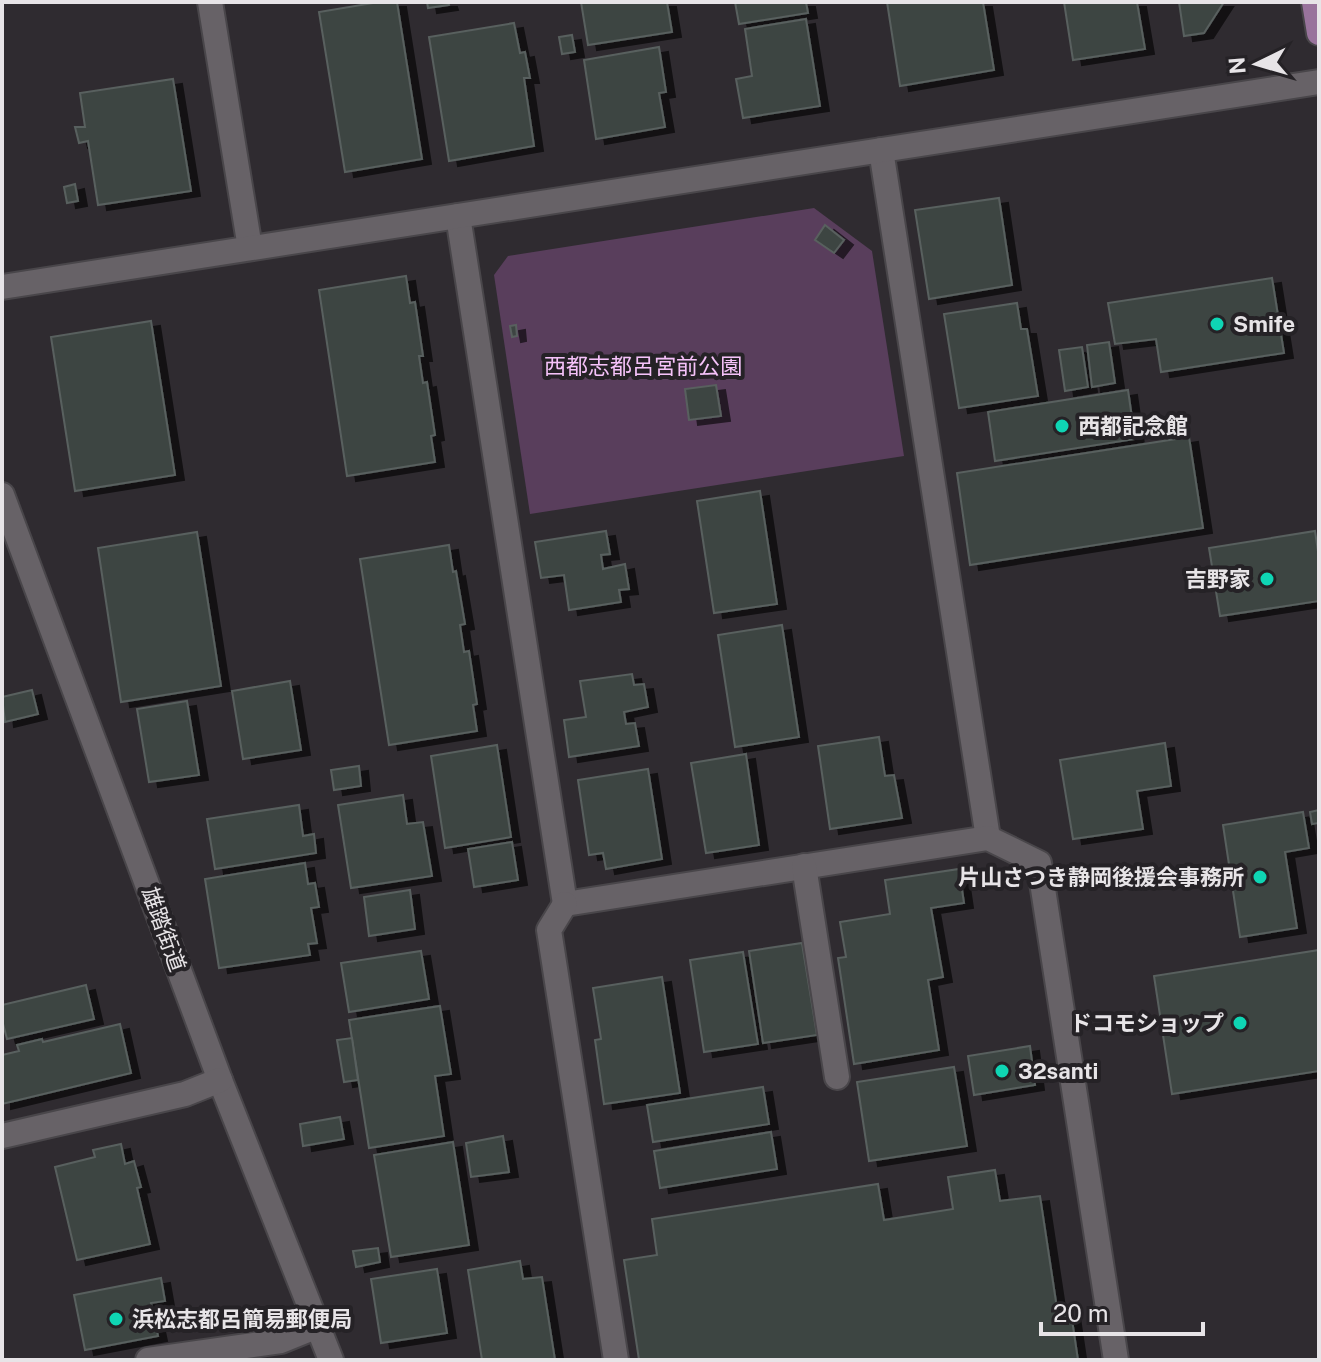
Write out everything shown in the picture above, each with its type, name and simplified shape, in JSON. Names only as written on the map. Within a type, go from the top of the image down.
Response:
[{"type":"main road","points":[[1314,2],[1319,33]]},
{"type":"street","points":[[210,2],[250,248]]},
{"type":"street","points":[[2,287],[1319,82]]},
{"type":"street","points":[[881,150],[988,838]]},
{"type":"street","points":[[458,216],[565,904],[549,930],[616,1360]]},
{"type":"street","name":"雄踏街道","points":[[2,495],[220,1080],[331,1360]]},
{"type":"street","points":[[565,904],[988,838],[1039,863],[1116,1360]]},
{"type":"street","points":[[804,866],[837,1077]]},
{"type":"street","points":[[2,1136],[185,1094],[220,1080]]},
{"type":"street","points":[[148,1360],[281,1341],[318,1326]]},
{"type":"green space","name":"西都志都呂宮前公園","points":[[814,208],[872,251],[904,456],[530,514],[494,275],[508,256]]},
{"type":"building","points":[[397,2],[422,159],[345,172],[319,12]]},
{"type":"building","points":[[427,2],[448,2],[449,5],[428,8]]},
{"type":"building","points":[[581,2],[667,2],[672,32],[588,45]]},
{"type":"building","points":[[735,2],[806,2],[808,13],[739,24]]},
{"type":"building","points":[[887,2],[983,2],[994,70],[900,86]]},
{"type":"building","points":[[1064,2],[1137,2],[1145,49],[1073,60]]},
{"type":"building","points":[[1179,2],[1224,2],[1204,33],[1184,36]]},
{"type":"building","points":[[806,19],[820,106],[743,118],[736,79],[752,76],[745,29]]},
{"type":"building","points":[[514,23],[520,53],[525,52],[530,78],[524,78],[534,146],[449,161],[429,37]]},
{"type":"building","points":[[572,35],[575,52],[562,54],[559,37]]},
{"type":"building","points":[[659,47],[666,92],[659,93],[665,127],[596,139],[584,60]]},
{"type":"building","points":[[173,79],[191,191],[98,205],[88,141],[79,143],[75,127],[85,127],[80,93]]},
{"type":"building","points":[[75,184],[78,201],[67,203],[64,187]]},
{"type":"building","points":[[999,198],[1012,285],[929,299],[915,210]]},
{"type":"building","points":[[825,225],[844,240],[834,253],[815,240]]},
{"type":"building","points":[[406,276],[410,303],[415,302],[423,356],[419,356],[423,383],[427,382],[435,435],[431,436],[435,462],[347,476],[319,290]]},
{"type":"building","points":[[1272,278],[1284,353],[1161,372],[1156,339],[1115,344],[1108,303]]},
{"type":"building","points":[[1017,303],[1021,329],[1027,329],[1038,396],[959,408],[944,314]]},
{"type":"building","points":[[151,321],[175,475],[75,491],[51,337]]},
{"type":"building","points":[[516,325],[517,336],[512,337],[510,326]]},
{"type":"building","points":[[1109,342],[1115,383],[1092,387],[1087,345]]},
{"type":"building","points":[[1082,347],[1088,387],[1065,391],[1059,350]]},
{"type":"building","points":[[716,385],[721,416],[689,420],[685,389]]},
{"type":"building","name":"西都記念館","points":[[1128,390],[1135,439],[995,461],[988,412]]},
{"type":"building","points":[[1189,437],[1203,528],[970,565],[957,473]]},
{"type":"building","points":[[760,491],[777,604],[714,613],[697,501]]},
{"type":"building","points":[[606,531],[610,554],[601,555],[603,569],[625,564],[629,589],[619,590],[621,602],[569,610],[564,575],[541,578],[535,542]]},
{"type":"building","name":"吉野家","points":[[1315,531],[1319,558],[1319,601],[1220,616],[1209,548]]},
{"type":"building","points":[[197,532],[221,686],[121,702],[98,548]]},
{"type":"building","points":[[449,545],[465,624],[460,625],[464,652],[469,651],[477,704],[473,705],[477,731],[389,745],[360,559]]},
{"type":"building","points":[[782,625],[799,737],[735,747],[718,635]]},
{"type":"building","points":[[632,674],[634,685],[644,684],[648,707],[624,712],[626,724],[635,723],[639,746],[569,757],[564,720],[586,717],[580,681]]},
{"type":"building","points":[[290,681],[301,750],[243,759],[232,691]]},
{"type":"building","points":[[32,690],[38,714],[5,722],[2,697]]},
{"type":"building","points":[[187,701],[199,775],[149,782],[137,709]]},
{"type":"building","points":[[879,737],[885,776],[894,775],[902,818],[830,829],[818,746]]},
{"type":"building","points":[[1165,743],[1171,786],[1137,791],[1143,829],[1073,839],[1060,760]]},
{"type":"building","points":[[497,745],[511,837],[445,848],[431,756]]},
{"type":"building","points":[[746,754],[759,845],[706,853],[691,763]]},
{"type":"building","points":[[359,766],[361,786],[334,790],[331,770]]},
{"type":"building","points":[[648,769],[662,859],[606,869],[603,853],[589,855],[578,780]]},
{"type":"building","points":[[403,795],[407,824],[423,822],[432,876],[351,888],[338,805]]},
{"type":"building","points":[[299,805],[303,836],[314,834],[316,853],[215,869],[207,819]]},
{"type":"building","points":[[1319,810],[1319,823],[1312,824],[1310,812]]},
{"type":"building","points":[[1303,812],[1309,848],[1285,852],[1297,928],[1240,937],[1223,825]]},
{"type":"building","points":[[512,842],[518,880],[474,887],[468,849]]},
{"type":"building","points":[[305,863],[308,884],[315,883],[319,907],[311,908],[317,943],[308,944],[310,955],[219,968],[205,879]]},
{"type":"building","points":[[959,869],[964,903],[931,908],[943,977],[928,980],[939,1050],[854,1064],[838,958],[846,957],[840,922],[890,914],[885,880]]},
{"type":"building","points":[[410,890],[415,929],[369,936],[364,897]]},
{"type":"building","points":[[802,943],[817,1035],[763,1043],[749,951]]},
{"type":"building","name":"ドコモショップ","points":[[1319,950],[1319,1071],[1172,1094],[1154,976]]},
{"type":"building","points":[[421,951],[429,999],[349,1012],[341,963]]},
{"type":"building","points":[[743,952],[758,1044],[704,1052],[690,960]]},
{"type":"building","points":[[662,977],[680,1093],[604,1104],[595,1040],[601,1039],[593,988]]},
{"type":"building","points":[[86,985],[94,1019],[7,1039],[2,1005]]},
{"type":"building","points":[[440,1006],[451,1074],[435,1076],[444,1136],[369,1148],[349,1020]]},
{"type":"building","points":[[120,1024],[131,1073],[2,1104],[2,1055],[19,1051],[17,1045]]},
{"type":"building","points":[[352,1038],[358,1080],[344,1082],[337,1040]]},
{"type":"building","name":"32santi","points":[[1030,1046],[1035,1085],[974,1095],[968,1056]]},
{"type":"building","points":[[954,1067],[967,1146],[869,1161],[857,1082]]},
{"type":"building","points":[[763,1087],[769,1124],[653,1142],[647,1105]]},
{"type":"building","points":[[340,1117],[344,1139],[303,1146],[300,1124]]},
{"type":"building","points":[[771,1132],[777,1169],[660,1188],[654,1151]]},
{"type":"building","points":[[503,1136],[509,1172],[471,1177],[466,1143]]},
{"type":"building","points":[[453,1142],[469,1245],[391,1257],[374,1155]]},
{"type":"building","points":[[121,1144],[125,1164],[134,1161],[150,1244],[77,1260],[55,1167],[95,1157],[93,1150]]},
{"type":"building","points":[[995,1170],[1000,1201],[1040,1196],[1058,1315],[1071,1313],[1078,1360],[639,1360],[624,1260],[657,1255],[652,1219],[878,1184],[884,1220],[953,1209],[948,1177]]},
{"type":"building","points":[[378,1248],[380,1262],[356,1267],[353,1251]]},
{"type":"building","points":[[520,1261],[523,1279],[542,1277],[555,1360],[482,1360],[468,1270]]},
{"type":"building","points":[[437,1269],[447,1333],[381,1343],[371,1279]]},
{"type":"building","name":"浜松志都呂簡易郵便局","points":[[161,1278],[165,1301],[151,1303],[158,1336],[85,1350],[74,1295]]},
{"type":"place","name":"Smife","points":[[1217,324]]},
{"type":"place","name":"西都記念館","points":[[1062,426]]},
{"type":"place","name":"吉野家","points":[[1267,579]]},
{"type":"place","name":"片山さつき静岡後援会事務所","points":[[1260,877]]},
{"type":"place","name":"ドコモショップ","points":[[1240,1023]]},
{"type":"place","name":"32santi","points":[[1002,1071]]},
{"type":"place","name":"浜松志都呂簡易郵便局","points":[[116,1319]]}]
